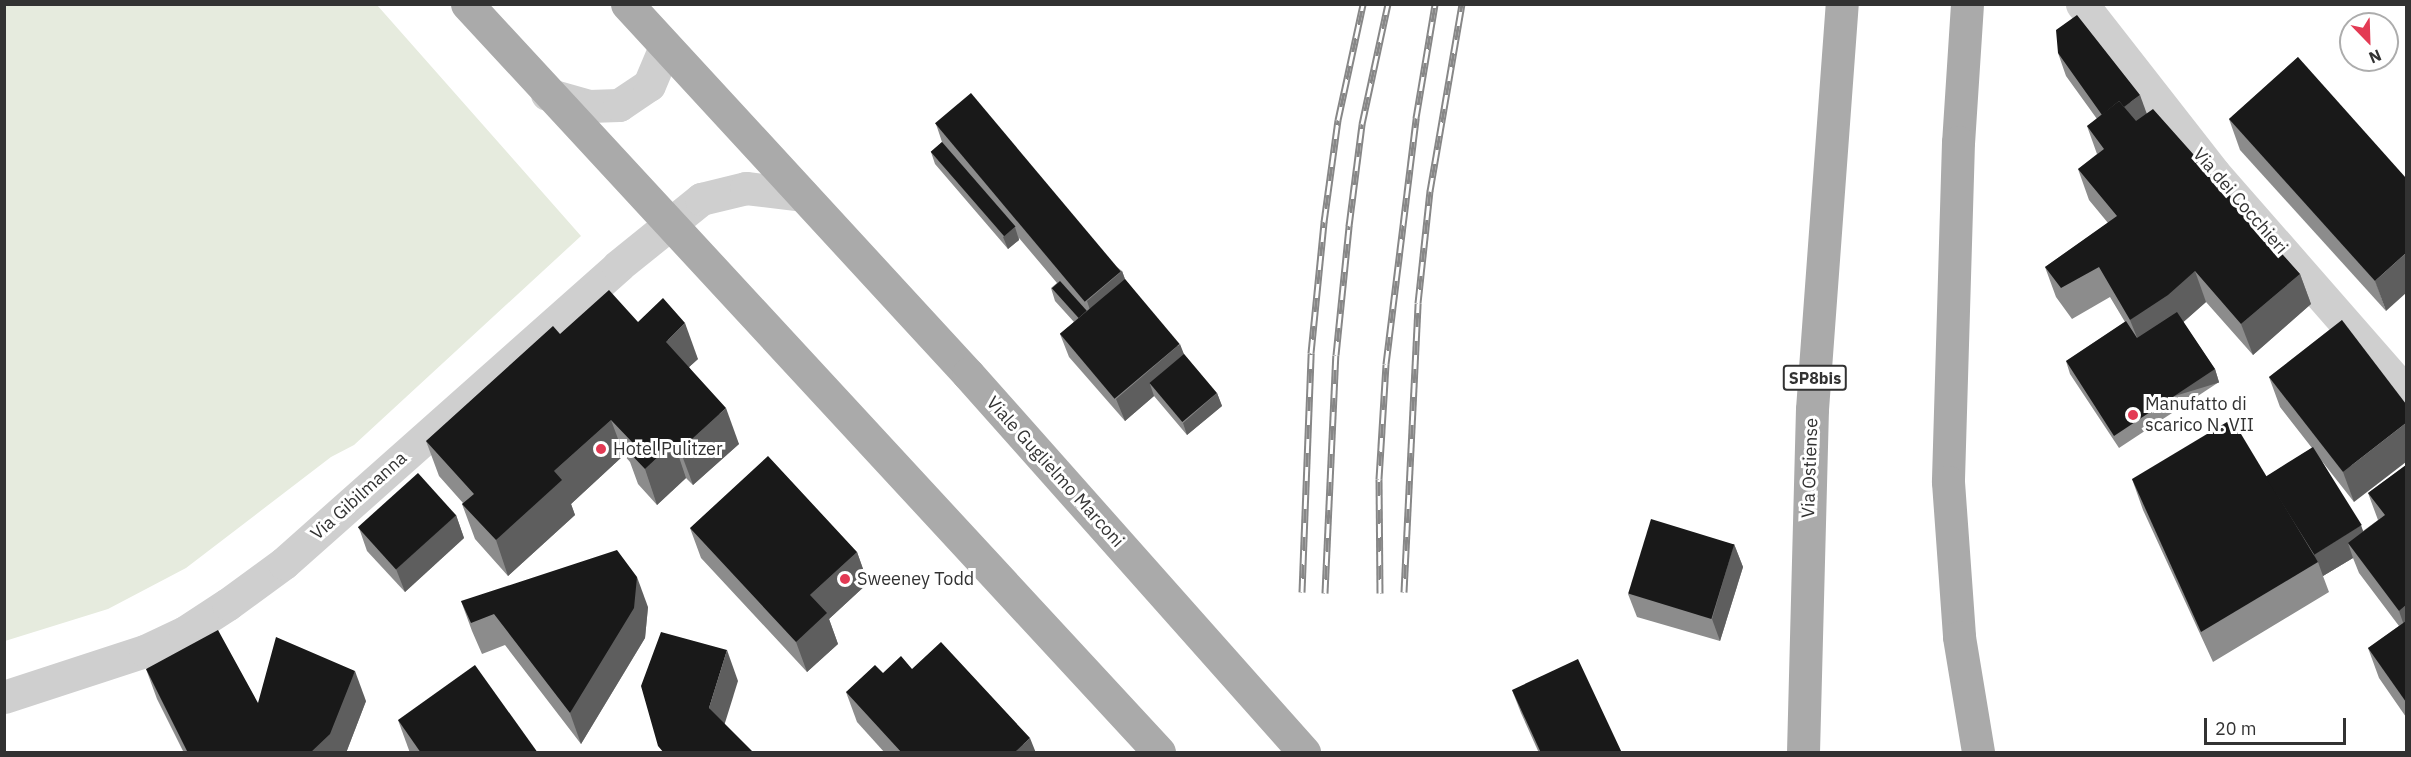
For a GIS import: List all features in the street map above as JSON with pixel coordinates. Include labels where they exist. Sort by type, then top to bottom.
[{"type":"main road","points":[[467,4],[547,94],[1159,753]]},
{"type":"main road","name":"Viale Guglielmo Marconi","points":[[627,4],[664,47],[803,195],[1304,753]]},
{"type":"main road","name":"Via Ostiense","points":[[1803,753],[1812,420],[1842,4]]},
{"type":"main road","points":[[1964,11],[1948,482],[1959,637],[1978,753]]},
{"type":"street","name":"Via dei Cocchieri","points":[[2082,4],[2214,173],[2406,392]]},
{"type":"street","points":[[547,94],[589,106],[619,105],[649,85],[664,47]]},
{"type":"street","points":[[668,223],[701,199],[728,190],[746,188],[803,195]]},
{"type":"street","name":"Via Gibilmanna","points":[[4,697],[145,651],[185,632],[228,604],[284,563],[668,223]]},
{"type":"shaded area","points":[[5,4],[377,5],[581,236],[354,445],[331,457],[186,568],[108,609],[5,641]]},
{"type":"building","points":[[2077,15],[2140,95],[2124,107],[2119,101],[2102,115],[2058,53],[2056,30]]},
{"type":"building","points":[[2298,57],[2406,178],[2406,253],[2375,281],[2229,119]]},
{"type":"building","points":[[971,93],[1121,271],[1085,302],[935,123]]},
{"type":"building","points":[[2119,101],[2136,121],[2153,109],[2300,274],[2241,324],[2195,271],[2168,295],[2130,320],[2099,267],[2061,288],[2045,267],[2117,216],[2078,169],[2104,149],[2087,126]]},
{"type":"building","points":[[942,142],[1015,227],[1004,236],[931,152]]},
{"type":"building","points":[[1125,279],[1180,344],[1115,399],[1060,334]]},
{"type":"building","points":[[1060,281],[1087,311],[1079,318],[1052,288]]},
{"type":"building","name":"Hotel Pulitzer","points":[[609,290],[638,322],[663,298],[685,323],[666,342],[726,408],[680,450],[674,442],[645,469],[625,448],[632,442],[611,420],[554,471],[562,480],[496,540],[462,504],[474,494],[426,441],[553,326],[560,334]]},
{"type":"building","name":"Manufatto di scarico N. VII","points":[[2177,312],[2215,369],[2114,436],[2066,361],[2126,321],[2137,338]]},
{"type":"building","points":[[2342,320],[2406,404],[2406,423],[2343,472],[2269,377]]},
{"type":"building","points":[[1184,354],[1217,393],[1182,422],[1150,383]]},
{"type":"building","points":[[2232,419],[2318,562],[2201,632],[2132,479]]},
{"type":"building","points":[[2313,447],[2362,525],[2314,555],[2266,477]]},
{"type":"building","points":[[768,456],[857,552],[810,595],[827,613],[796,642],[690,528]]},
{"type":"building","points":[[2406,465],[2406,605],[2399,611],[2348,543],[2385,515],[2368,493]]},
{"type":"building","points":[[418,473],[456,515],[396,570],[358,527]]},
{"type":"building","points":[[1651,519],[1734,544],[1711,619],[1628,594]]},
{"type":"building","points":[[617,550],[637,577],[634,608],[570,713],[494,614],[471,623],[461,601]]},
{"type":"building","points":[[2406,621],[2406,702],[2368,648]]},
{"type":"building","points":[[218,630],[258,703],[276,637],[355,671],[330,734],[310,753],[188,753],[146,669]]},
{"type":"building","points":[[661,632],[727,650],[709,708],[754,753],[664,753],[658,746],[641,686]]},
{"type":"building","points":[[941,642],[1030,738],[1014,753],[902,753],[846,692],[875,665],[883,673],[901,656],[912,669]]},
{"type":"building","points":[[1578,659],[1622,753],[1541,753],[1512,690]]},
{"type":"building","points":[[475,665],[538,753],[421,753],[398,720]]},
{"type":"railway","points":[[1302,592],[1311,353],[1324,222],[1338,120],[1363,4]]},
{"type":"railway","points":[[1325,593],[1336,355],[1349,226],[1362,124],[1388,4]]},
{"type":"railway","points":[[1380,593],[1379,479],[1386,364],[1416,118],[1435,4]]},
{"type":"railway","points":[[1404,592],[1418,303],[1430,191],[1462,4]]},
{"type":"place","name":"Manufatto di scarico N. VII","points":[[2133,415]]},
{"type":"place","name":"Hotel Pulitzer","points":[[601,449]]},
{"type":"place","name":"Sweeney Todd","points":[[845,579]]}]
